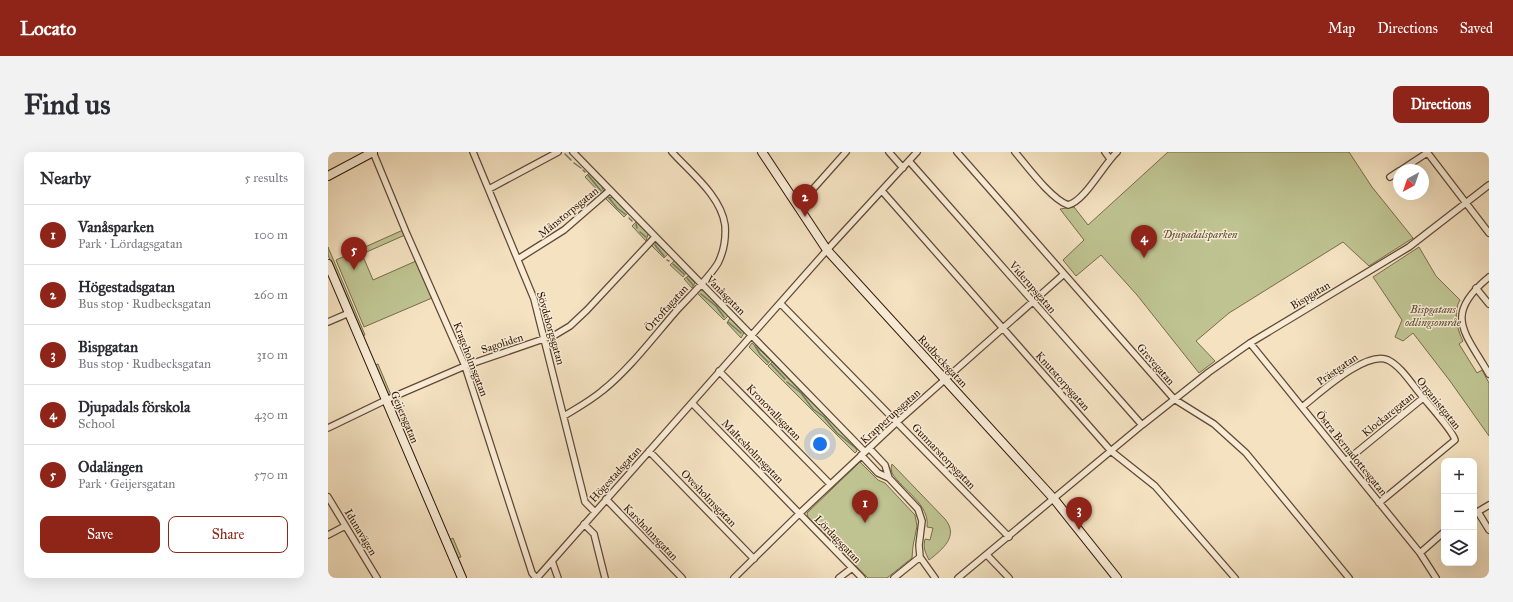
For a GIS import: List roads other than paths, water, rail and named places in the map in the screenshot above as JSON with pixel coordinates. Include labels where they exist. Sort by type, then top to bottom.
[{"type":"street","points":[[328,176],[373,152]]},
{"type":"street","name":"Krageholmsgatan","points":[[373,152],[406,232],[465,366],[532,573],[536,578]]},
{"type":"street","name":"Sövdeborgsgatan","points":[[473,152],[534,299],[585,502],[595,512]]},
{"type":"street","points":[[489,189],[558,152]]},
{"type":"street","name":"Vanåsgatan","points":[[573,152],[609,191],[865,452]]},
{"type":"street","name":"Örtoftagatan","points":[[564,416],[588,402],[615,380],[717,265],[722,255],[726,234],[719,206],[672,152]]},
{"type":"street","name":"Rudbecksgatan","points":[[762,152],[827,250],[1054,499],[1117,578]]},
{"type":"street","points":[[797,205],[846,152]]},
{"type":"street","points":[[889,152],[903,168]]},
{"type":"street","name":"Högestadsgatan","points":[[536,578],[827,250],[917,152]]},
{"type":"street","name":"Grevegatan","points":[[957,152],[1174,399],[1214,424],[1246,453],[1349,578]]},
{"type":"street","points":[[1015,152],[1062,203],[1068,205],[1078,200],[1117,152]]},
{"type":"street","points":[[1105,152],[1110,159]]},
{"type":"street","points":[[1410,164],[1427,152],[1489,233]]},
{"type":"street","name":"Viderupsgatan","points":[[909,161],[1142,426]]},
{"type":"street","name":"Bispgatan","points":[[958,578],[1174,399],[1250,343],[1409,247],[1489,185]]},
{"type":"street","name":"Månstorpsgatan","points":[[518,259],[564,230],[609,191]]},
{"type":"street","name":"Knutstorpsgatan","points":[[882,191],[1111,451],[1155,486],[1235,578]]},
{"type":"street","name":"Sagoliden","points":[[328,428],[386,400],[465,366],[544,339],[570,326],[588,310],[655,237]]},
{"type":"street","name":"Geijersgatan","points":[[328,264],[462,578]]},
{"type":"street","name":"Krapperupsgatan","points":[[734,578],[830,484],[897,422],[1064,274]]},
{"type":"street","points":[[1489,277],[1476,288],[1462,308],[1461,318],[1473,348],[1489,374]]},
{"type":"street","points":[[1476,288],[1489,304]]},
{"type":"street","name":"Gunnarstorpsgatan","points":[[780,303],[1009,537]]},
{"type":"street","points":[[328,322],[349,313]]},
{"type":"street","name":"Östra Bernadottesgatan","points":[[1250,343],[1420,553],[1436,578]]},
{"type":"street","name":"Prästgatan","points":[[1302,407],[1362,362],[1381,358],[1388,360]]},
{"type":"street","name":"Organistgatan","points":[[1379,503],[1455,440],[1396,365],[1388,360]]},
{"type":"street","name":"Kronovallsgatan","points":[[720,371],[830,484]]},
{"type":"street","name":"Klockaregatan","points":[[1346,461],[1423,398]]},
{"type":"street","name":"Maltesholmsgatan","points":[[692,403],[800,513]]},
{"type":"street","name":"Ovesholmsgatan","points":[[649,451],[754,559]]},
{"type":"street","points":[[865,452],[885,465],[889,478]]},
{"type":"street","points":[[865,452],[878,473],[889,478],[914,503],[921,515],[922,522],[919,544],[920,557],[935,578]]},
{"type":"street","name":"Idunavägen","points":[[328,497],[377,578]]},
{"type":"street","name":"Karsholmsgatan","points":[[606,499],[682,578]]},
{"type":"street","points":[[1477,512],[1489,505]]},
{"type":"street","name":"Lördagsgatan","points":[[800,513],[862,578]]},
{"type":"street","points":[[1477,514],[1489,530]]},
{"type":"street","points":[[584,524],[594,534],[605,578]]},
{"type":"street","points":[[328,535],[345,526]]},
{"type":"street","points":[[1420,553],[1441,535]]},
{"type":"street","points":[[986,555],[1009,578]]},
{"type":"street","points":[[894,578],[920,557]]},
{"type":"street","points":[[552,561],[558,578]]},
{"type":"street","points":[[839,578],[852,568]]},
{"type":"waterway","points":[[565,154],[571,160]]},
{"type":"waterway","points":[[574,163],[581,168]]},
{"type":"waterway","points":[[588,175],[601,191]]},
{"type":"waterway","points":[[609,198],[617,208],[625,214]]},
{"type":"waterway","points":[[629,218],[632,221]]},
{"type":"waterway","points":[[636,224],[637,228]]},
{"type":"waterway","points":[[640,232],[646,237]]},
{"type":"waterway","points":[[655,245],[664,256]]},
{"type":"waterway","points":[[673,264],[684,274]]},
{"type":"waterway","points":[[687,278],[693,285]]},
{"type":"waterway","points":[[701,294],[716,306],[724,317]]},
{"type":"waterway","points":[[728,322],[741,333]]},
{"type":"waterway","points":[[755,346],[768,362]]},
{"type":"waterway","points":[[771,364],[785,379]]},
{"type":"waterway","points":[[787,382],[801,393],[813,409],[824,417],[837,433],[857,449]]},
{"type":"place","name":"Högestadsgatan","points":[[805,217]]},
{"type":"place","name":"Djupadals förskola","points":[[1144,258]]},
{"type":"place","name":"Odalängen","points":[[354,270]]},
{"type":"place","name":"Vanåsparken","points":[[865,523]]},
{"type":"place","name":"Bispgatan","points":[[1079,530]]},
{"type":"park label","name":"Djupadalsparken","points":[[1200,234]]},
{"type":"park label","name":"Bispgatans odlingsområe","points":[[1433,315]]}]
